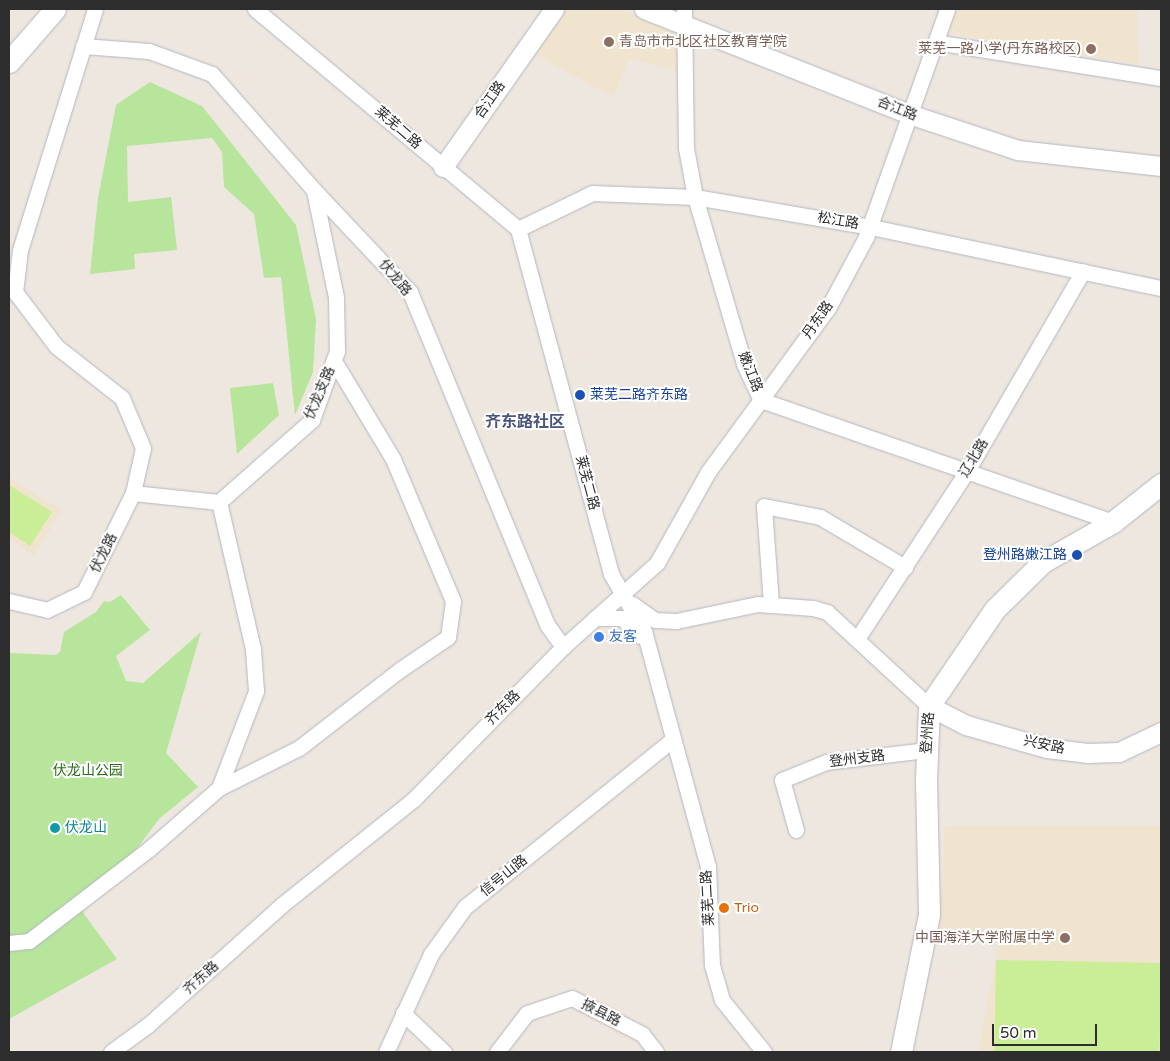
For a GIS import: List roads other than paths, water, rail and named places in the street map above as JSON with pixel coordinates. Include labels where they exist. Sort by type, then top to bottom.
[{"type":"main road","points":[[9,62],[54,9]]},
{"type":"main road","name":"登州路","points":[[901,1052],[929,914],[927,750],[929,706],[995,609],[1043,562],[1113,522],[1161,484]]},
{"type":"street","name":"伏龙路","points":[[9,601],[47,610],[84,592],[133,493],[143,448],[122,398],[56,346],[15,292],[20,250],[95,9]]},
{"type":"street","name":"莱芜二路","points":[[255,9],[518,229],[612,574],[644,631],[672,740],[708,866],[712,965],[722,1000],[764,1052]]},
{"type":"street","name":"合江路","points":[[443,167],[554,9]]},
{"type":"street","name":"合江路","points":[[644,9],[684,16],[910,114],[1018,150],[1161,166]]},
{"type":"street","name":"丹东路","points":[[622,594],[656,563],[668,547],[708,472],[828,308],[871,227],[947,9]]},
{"type":"street","name":"嫩江路","points":[[684,16],[686,148],[695,196],[744,364],[760,400],[1113,522]]},
{"type":"street","points":[[942,44],[1161,78]]},
{"type":"street","name":"伏龙路","points":[[83,46],[149,51],[212,74],[314,190],[410,292],[548,626],[563,647]]},
{"type":"street","name":"伏龙支路","points":[[220,502],[312,420],[338,351],[336,297],[314,190]]},
{"type":"street","name":"松江路","points":[[518,229],[592,193],[695,196],[871,227],[1161,288]]},
{"type":"street","name":"辽北路","points":[[857,639],[968,471],[1083,272]]},
{"type":"street","points":[[9,943],[29,941],[149,849],[220,788],[299,748],[401,669],[448,637],[453,601],[393,459],[334,361]]},
{"type":"street","points":[[133,493],[220,502],[253,649],[256,691],[220,788]]},
{"type":"street","points":[[771,604],[764,506],[820,517],[904,567]]},
{"type":"street","points":[[622,594],[641,612],[655,620],[676,621]]},
{"type":"street","name":"齐东路","points":[[111,1052],[148,1025],[284,904],[414,799],[563,647],[622,594]]},
{"type":"street","points":[[649,653],[650,637],[655,628],[676,621],[771,604],[813,608],[827,612],[929,706]]},
{"type":"street","points":[[595,618],[608,616],[622,618],[634,627],[649,653]]},
{"type":"street","name":"兴安路","points":[[929,706],[966,725],[1047,748],[1087,753],[1119,752],[1159,739]]},
{"type":"street","name":"信号山路","points":[[386,1052],[430,954],[465,907],[672,740]]},
{"type":"street","name":"登州支路","points":[[796,830],[782,780],[826,762],[927,750]]},
{"type":"street","name":"掖县路","points":[[497,1052],[527,1013],[572,998],[642,1034],[656,1052]]},
{"type":"street","points":[[403,1013],[444,1052]]},
{"type":"place","name":"青岛市市北区社区教育学院","points":[[609,42]]},
{"type":"place","name":"莱芜一路小学(丹东路校区)","points":[[1091,49]]},
{"type":"place","name":"莱芜二路齐东路","points":[[580,395]]},
{"type":"place","name":"登州路嫩江路","points":[[1077,555]]},
{"type":"place","name":"友客","points":[[599,637]]},
{"type":"place","name":"伏龙山","points":[[55,828]]},
{"type":"place","name":"Trio","points":[[724,908]]},
{"type":"place","name":"中国海洋大学附属中学","points":[[1065,938]]},
{"type":"district","name":"齐东路社区","points":[[525,422]]},
{"type":"park label","name":"伏龙山公园","points":[[88,771]]}]
